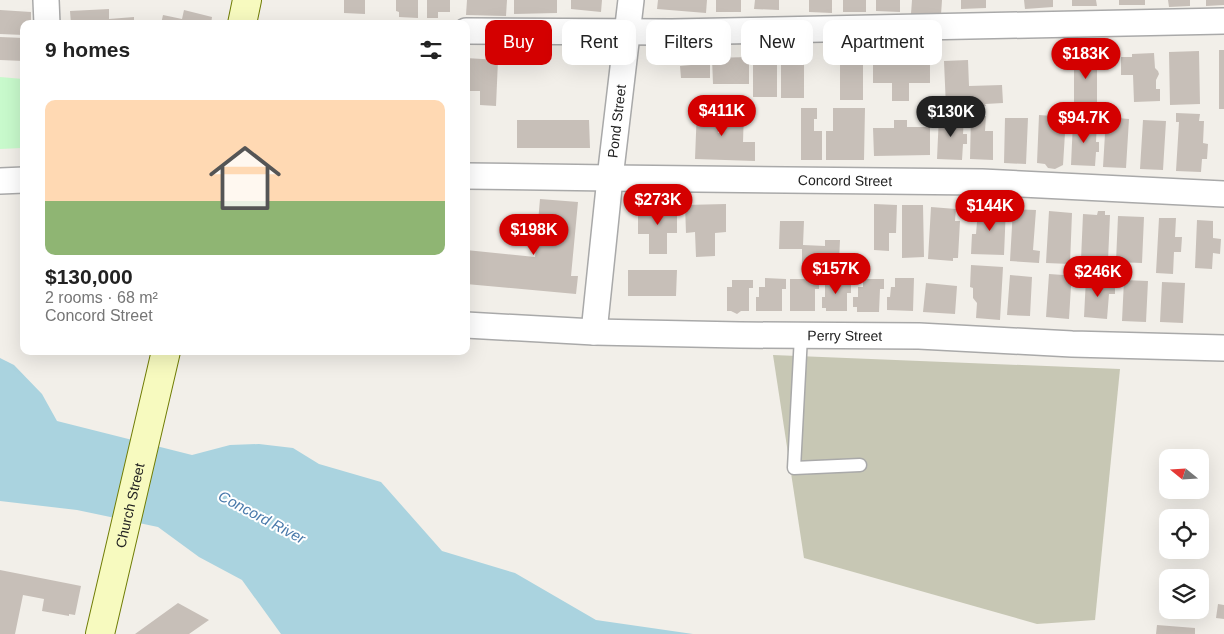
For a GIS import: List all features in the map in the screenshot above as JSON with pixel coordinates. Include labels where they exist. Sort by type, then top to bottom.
[{"type":"main road","points":[[243,20],[247,0]]},
{"type":"main road","name":"Church Street","points":[[100,634],[163,363]]},
{"type":"street","points":[[46,0],[47,20]]},
{"type":"street","name":"Pond Street","points":[[629,20],[631,0]]},
{"type":"street","points":[[636,32],[1224,21]]},
{"type":"street","points":[[470,31],[562,32]]},
{"type":"street","name":"Pond Street","points":[[594,332],[624,65]]},
{"type":"street","name":"Concord Street","points":[[470,176],[982,182],[1224,194]]},
{"type":"street","points":[[0,181],[20,180]]},
{"type":"street","name":"Perry Street","points":[[470,325],[594,332],[919,336],[1072,344],[1224,348]]},
{"type":"lane","points":[[801,336],[794,468],[860,465]]},
{"type":"shaded area","points":[[773,355],[1120,369],[1095,620],[1037,624],[804,558]]},
{"type":"green space","points":[[0,77],[20,79],[20,148],[0,149]]},
{"type":"water","name":"Concord River","points":[[0,358],[14,365],[42,394],[57,421],[192,455],[230,445],[259,444],[293,448],[319,464],[381,482],[442,551],[515,573],[596,620],[693,634],[281,634],[242,580],[199,557],[158,527],[77,510],[0,501]]},
{"type":"building","points":[[344,0],[365,0],[365,14],[344,13]]},
{"type":"building","points":[[396,0],[418,0],[418,18],[399,17],[399,12],[396,11]]},
{"type":"building","points":[[427,0],[450,0],[450,12],[438,12],[438,18],[427,18]]},
{"type":"building","points":[[467,0],[507,0],[506,16],[466,15]]},
{"type":"building","points":[[514,0],[557,0],[557,13],[514,14]]},
{"type":"building","points":[[571,0],[602,0],[601,12],[571,9]]},
{"type":"building","points":[[658,0],[707,0],[706,13],[657,9]]},
{"type":"building","points":[[716,0],[741,0],[741,12],[716,12]]},
{"type":"building","points":[[755,0],[779,0],[779,10],[754,9]]},
{"type":"building","points":[[809,0],[832,0],[832,13],[809,12]]},
{"type":"building","points":[[843,0],[866,0],[866,12],[843,12]]},
{"type":"building","points":[[876,0],[900,0],[900,12],[876,11]]},
{"type":"building","points":[[912,0],[942,0],[941,15],[911,14]]},
{"type":"building","points":[[961,0],[986,0],[986,8],[961,9]]},
{"type":"building","points":[[1024,0],[1053,0],[1053,7],[1025,9]]},
{"type":"building","points":[[1072,0],[1096,0],[1097,6],[1072,6]]},
{"type":"building","points":[[1119,0],[1145,0],[1145,5],[1119,5]]},
{"type":"building","points":[[1168,0],[1190,0],[1190,6],[1169,7]]},
{"type":"building","points":[[1206,0],[1224,0],[1224,5],[1206,6]]},
{"type":"building","points":[[109,9],[109,19],[134,17],[134,20],[71,20],[70,11]]},
{"type":"building","points":[[0,10],[31,12],[31,20],[20,20],[20,35],[0,34]]},
{"type":"building","points":[[184,10],[212,17],[212,20],[162,20],[163,15],[182,19]]},
{"type":"building","points":[[0,37],[20,38],[20,61],[0,60]]},
{"type":"building","points":[[1219,50],[1224,50],[1224,109],[1219,109]]},
{"type":"building","points":[[1199,51],[1200,104],[1170,105],[1169,52]]},
{"type":"building","points":[[1154,53],[1155,68],[1159,74],[1156,80],[1156,89],[1160,89],[1160,101],[1134,102],[1133,75],[1121,75],[1121,57],[1132,57],[1132,54]]},
{"type":"building","points":[[1074,56],[1097,56],[1097,104],[1074,104]]},
{"type":"building","points":[[731,57],[741,57],[741,65],[749,65],[749,84],[713,84],[712,65],[731,65]]},
{"type":"building","points":[[470,58],[485,59],[485,65],[498,65],[496,106],[480,105],[480,91],[470,91]]},
{"type":"building","points":[[968,60],[969,86],[1002,85],[1003,103],[985,104],[986,106],[946,108],[944,61]]},
{"type":"building","points":[[710,65],[710,78],[681,78],[680,66]]},
{"type":"building","points":[[753,65],[777,65],[777,97],[753,97]]},
{"type":"building","points":[[781,65],[804,65],[804,98],[781,98]]},
{"type":"building","points":[[840,65],[863,65],[863,100],[840,100]]},
{"type":"building","points":[[873,65],[930,65],[930,83],[909,83],[909,101],[892,101],[892,83],[873,83]]},
{"type":"building","points":[[697,108],[719,109],[718,133],[723,133],[723,109],[744,110],[743,142],[755,142],[755,161],[695,159]]},
{"type":"building","points":[[801,108],[817,108],[817,119],[814,119],[814,131],[822,131],[822,160],[801,160]]},
{"type":"building","points":[[833,108],[865,108],[864,160],[826,160],[826,131],[833,131]]},
{"type":"building","points":[[1176,113],[1200,114],[1199,121],[1204,121],[1203,143],[1208,144],[1207,159],[1202,159],[1201,172],[1176,171],[1179,122],[1176,122]]},
{"type":"building","points":[[939,115],[964,116],[963,134],[967,134],[967,144],[963,144],[962,160],[937,159]]},
{"type":"building","points":[[1039,115],[1066,117],[1063,165],[1055,169],[1048,168],[1045,164],[1037,163]]},
{"type":"building","points":[[971,116],[986,116],[985,131],[993,131],[993,160],[970,159]]},
{"type":"building","points":[[1106,117],[1129,119],[1126,168],[1103,167]]},
{"type":"building","points":[[1005,118],[1028,118],[1026,164],[1004,163]]},
{"type":"building","points":[[517,120],[589,120],[590,148],[517,148]]},
{"type":"building","points":[[894,120],[907,120],[907,127],[930,127],[930,155],[874,156],[873,128],[894,128]]},
{"type":"building","points":[[1143,120],[1166,121],[1163,170],[1140,169]]},
{"type":"building","points":[[1073,121],[1097,122],[1096,142],[1099,142],[1099,152],[1096,152],[1095,166],[1071,165]]},
{"type":"building","points":[[540,199],[578,202],[571,276],[578,276],[576,294],[470,284],[470,250],[535,257]]},
{"type":"building","points":[[726,204],[726,232],[715,233],[715,256],[696,257],[695,232],[686,233],[685,205]]},
{"type":"building","points":[[874,204],[897,205],[896,233],[889,233],[889,251],[874,250]]},
{"type":"building","points":[[902,205],[923,205],[924,257],[902,258]]},
{"type":"building","points":[[638,206],[677,206],[677,233],[667,233],[667,254],[649,254],[649,234],[638,234]]},
{"type":"building","points":[[982,206],[1006,207],[1004,255],[971,254],[972,234],[976,234],[977,222],[982,222]]},
{"type":"building","points":[[931,207],[956,209],[955,221],[960,221],[958,258],[953,258],[953,261],[928,259]]},
{"type":"building","points":[[1013,209],[1036,210],[1033,250],[1040,251],[1039,263],[1010,261]]},
{"type":"building","points":[[1049,211],[1072,213],[1070,264],[1046,263]]},
{"type":"building","points":[[1098,211],[1105,211],[1105,215],[1110,215],[1108,261],[1081,260],[1083,214],[1097,215]]},
{"type":"building","points":[[1118,216],[1144,217],[1142,263],[1116,262]]},
{"type":"building","points":[[1159,218],[1176,218],[1175,237],[1182,237],[1181,252],[1174,252],[1173,274],[1156,273]]},
{"type":"building","points":[[1197,220],[1213,221],[1213,238],[1221,239],[1220,254],[1213,253],[1212,269],[1195,268]]},
{"type":"building","points":[[780,221],[804,221],[803,245],[825,246],[825,240],[840,240],[839,262],[825,261],[825,265],[802,264],[802,249],[779,249]]},
{"type":"building","points":[[971,265],[1003,267],[1000,320],[976,318],[977,303],[973,298],[973,288],[970,287]]},
{"type":"building","points":[[628,270],[677,270],[676,296],[628,296]]},
{"type":"building","points":[[1049,274],[1078,276],[1078,286],[1071,286],[1069,319],[1046,317]]},
{"type":"building","points":[[1010,275],[1032,277],[1030,316],[1007,315]]},
{"type":"building","points":[[765,278],[786,279],[786,289],[782,289],[782,311],[756,311],[756,297],[759,297],[759,287],[765,287]]},
{"type":"building","points":[[895,278],[914,278],[913,311],[887,310],[887,297],[890,297],[891,287],[895,287]]},
{"type":"building","points":[[1086,278],[1110,279],[1109,283],[1115,283],[1115,294],[1109,294],[1107,319],[1084,317]]},
{"type":"building","points":[[790,279],[819,279],[819,289],[815,289],[815,311],[790,311]]},
{"type":"building","points":[[825,279],[851,279],[851,293],[847,293],[847,311],[826,311],[826,308],[822,308],[822,297],[825,297]]},
{"type":"building","points":[[863,279],[884,279],[884,289],[880,289],[879,312],[857,312],[857,307],[853,307],[853,297],[858,297],[858,287],[863,287]]},
{"type":"building","points":[[732,280],[753,280],[753,288],[749,288],[749,311],[741,311],[737,314],[727,311],[727,287],[732,287]]},
{"type":"building","points":[[1124,280],[1148,281],[1146,322],[1122,321]]},
{"type":"building","points":[[1162,282],[1185,283],[1183,323],[1160,322]]},
{"type":"building","points":[[926,283],[957,286],[955,314],[923,312]]},
{"type":"building","points":[[0,570],[81,586],[75,615],[69,614],[69,616],[42,611],[44,599],[23,595],[15,634],[0,634]]},
{"type":"building","points":[[178,603],[209,620],[189,634],[135,634]]},
{"type":"building","points":[[1218,604],[1224,605],[1224,619],[1216,618]]},
{"type":"building","points":[[1157,625],[1195,628],[1195,634],[1156,634]]}]
